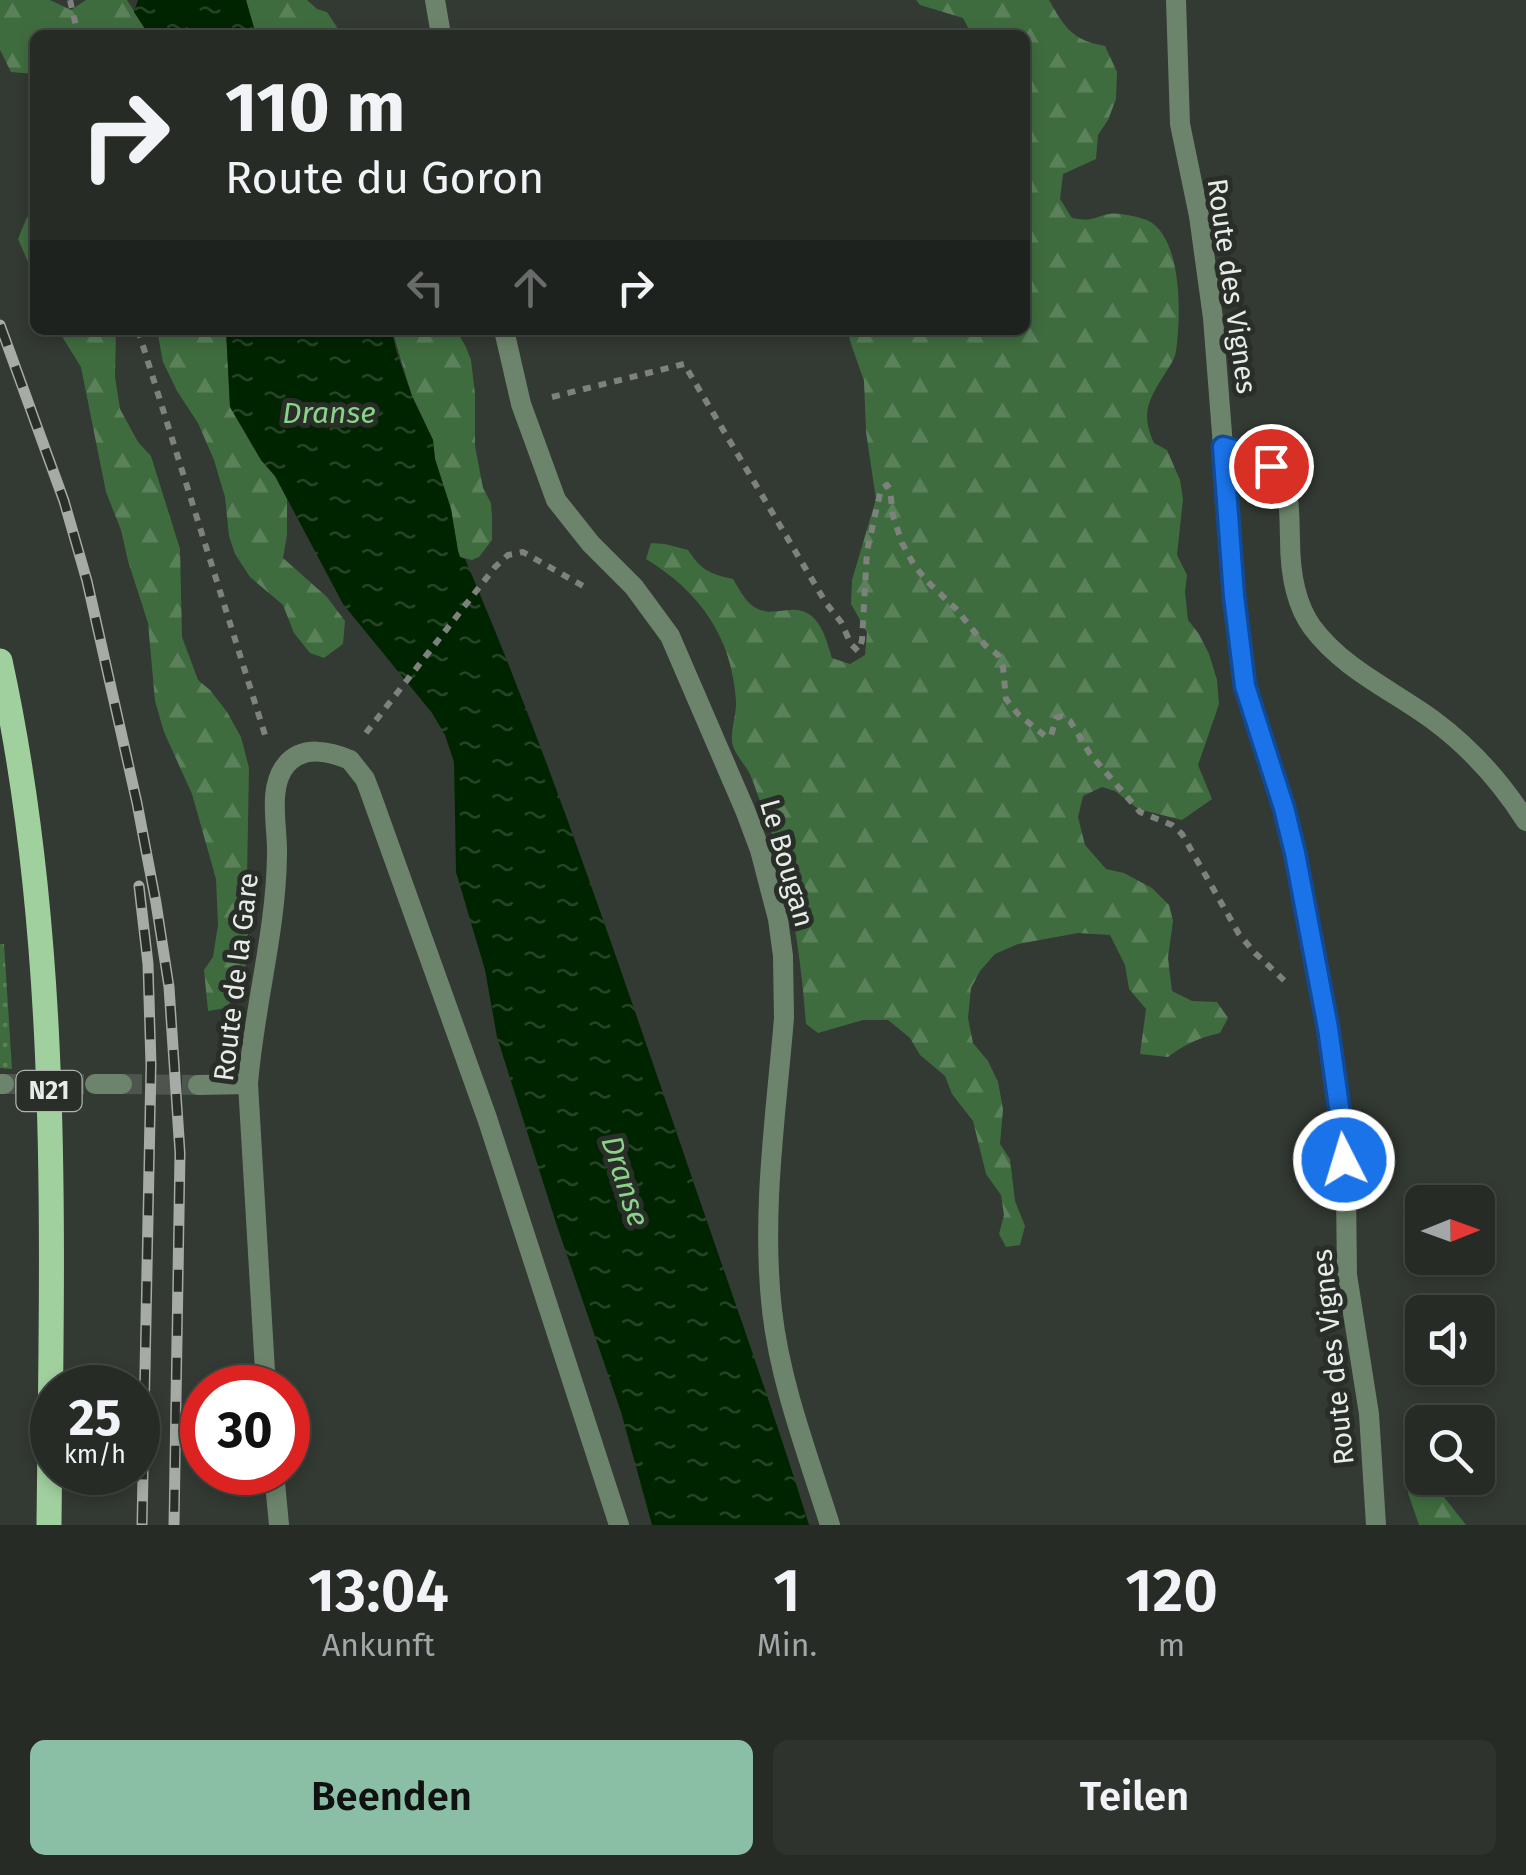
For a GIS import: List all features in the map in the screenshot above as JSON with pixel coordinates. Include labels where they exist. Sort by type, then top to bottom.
[{"type":"main road","name":"N21","points":[[0,661],[25,796],[45,1000],[52,1193],[48,1525]]},
{"type":"street","points":[[435,0],[439,30]]},
{"type":"street","name":"Route des Vignes","points":[[1176,0],[1180,124],[1199,216],[1213,318],[1234,596],[1245,686],[1284,808],[1324,1000],[1342,1128],[1347,1276],[1368,1414],[1376,1525]]},
{"type":"street","name":"Le Bougan","points":[[505,335],[522,404],[556,500],[634,588],[670,636],[746,810],[770,882],[783,956],[784,1018],[769,1196],[769,1284],[778,1349],[791,1401],[830,1525]]},
{"type":"street","points":[[1223,447],[1254,455],[1271,466],[1286,488],[1295,590],[1312,627],[1356,669],[1458,740],[1492,772],[1526,821]]},
{"type":"street","points":[[283,770],[288,762],[305,753],[325,752],[350,760],[365,779],[487,1118],[618,1525]]},
{"type":"street","name":"Route de la Gare","points":[[265,1365],[248,1084],[276,881],[276,792],[283,770]]},
{"type":"street","points":[[95,1084],[122,1084]]},
{"type":"street","points":[[198,1085],[248,1084]]},
{"type":"street","points":[[276,1495],[279,1525]]},
{"type":"path","points":[[70,0],[77,30]]},
{"type":"path","points":[[140,335],[271,754],[283,770]]},
{"type":"path","points":[[522,404],[684,364],[858,650],[873,516],[880,489],[887,485],[902,543],[914,565],[998,655],[1006,699],[1018,714],[1045,736],[1051,736],[1056,718],[1070,720],[1090,754],[1140,812],[1182,834],[1254,953],[1287,983],[1307,996],[1324,1000]]},
{"type":"path","points":[[366,734],[494,567],[508,555],[523,552],[588,590]]},
{"type":"green space","points":[[0,0],[50,0],[71,10],[86,0],[127,0],[146,30],[30,30],[30,74],[11,72],[0,50]]},
{"type":"green space","points":[[246,0],[307,0],[327,12],[339,30],[255,30]]},
{"type":"green space","points":[[916,0],[1049,0],[1071,31],[1105,46],[1117,72],[1116,99],[1098,135],[1096,159],[1063,174],[1060,199],[1072,218],[1088,220],[1117,214],[1147,220],[1159,229],[1173,260],[1179,299],[1176,351],[1151,398],[1147,414],[1154,443],[1167,450],[1180,480],[1183,499],[1177,555],[1187,575],[1188,620],[1209,654],[1219,704],[1198,765],[1212,799],[1182,820],[1138,809],[1115,791],[1102,787],[1083,796],[1078,817],[1085,845],[1106,869],[1124,873],[1152,888],[1169,905],[1173,921],[1168,958],[1172,991],[1192,1001],[1217,1002],[1228,1018],[1220,1033],[1192,1042],[1168,1057],[1140,1054],[1146,1009],[1129,989],[1125,965],[1110,935],[1078,933],[1018,944],[995,954],[971,988],[968,1018],[973,1043],[998,1082],[1003,1109],[1000,1144],[1010,1159],[1015,1201],[1025,1226],[1020,1245],[1006,1247],[999,1234],[1004,1215],[1001,1195],[986,1174],[973,1121],[952,1094],[945,1076],[888,1020],[863,1020],[818,1033],[806,1024],[791,904],[782,865],[752,779],[733,746],[736,701],[728,656],[710,618],[697,602],[646,559],[651,543],[688,550],[707,570],[733,579],[754,607],[769,612],[807,613],[819,624],[832,658],[850,664],[865,655],[867,632],[851,604],[852,580],[876,499],[866,432],[864,381],[849,335],[1030,335],[1030,30],[969,30],[963,18],[920,5]]},
{"type":"green space","points":[[30,217],[30,267],[18,239]]},
{"type":"green space","points":[[61,335],[116,335],[115,377],[120,409],[138,442],[151,456],[180,549],[182,637],[198,680],[227,712],[241,737],[249,768],[250,897],[245,982],[226,1008],[208,1011],[204,970],[213,957],[218,925],[216,879],[192,794],[164,732],[155,701],[148,623],[106,492],[81,367]]},
{"type":"green space","points":[[158,335],[226,335],[230,407],[287,499],[283,558],[327,597],[345,621],[343,644],[324,658],[310,653],[294,633],[283,605],[250,577],[235,554],[214,460],[163,362]]},
{"type":"green space","points":[[394,335],[459,335],[471,360],[475,446],[492,516],[492,540],[472,560],[460,557],[433,440],[412,396]]},
{"type":"green space","points":[[0,944],[4,944],[12,1069],[0,1068]]},
{"type":"green space","points":[[1409,1495],[1443,1495],[1466,1525],[1419,1525]]},
{"type":"water","points":[[138,0],[246,0],[255,30],[146,30],[134,12]]},
{"type":"water","name":"Dranse","points":[[226,335],[393,335],[412,396],[433,440],[460,557],[465,559],[494,628],[574,839],[809,1525],[652,1525],[621,1412],[497,1037],[485,970],[456,872],[454,762],[445,735],[432,713],[343,604],[275,476],[230,407]]},
{"type":"tunnel","points":[[4,1084],[95,1084]]},
{"type":"tunnel","points":[[122,1084],[198,1085]]},
{"type":"railway","points":[[0,325],[64,501],[87,581],[137,803],[169,987],[180,1153],[174,1525]]},
{"type":"railway","points":[[139,886],[148,964],[151,1065],[142,1525]]},
{"type":"route","points":[[1271,466],[1254,455],[1223,447],[1245,686],[1295,853],[1328,1028],[1344,1160]]}]
